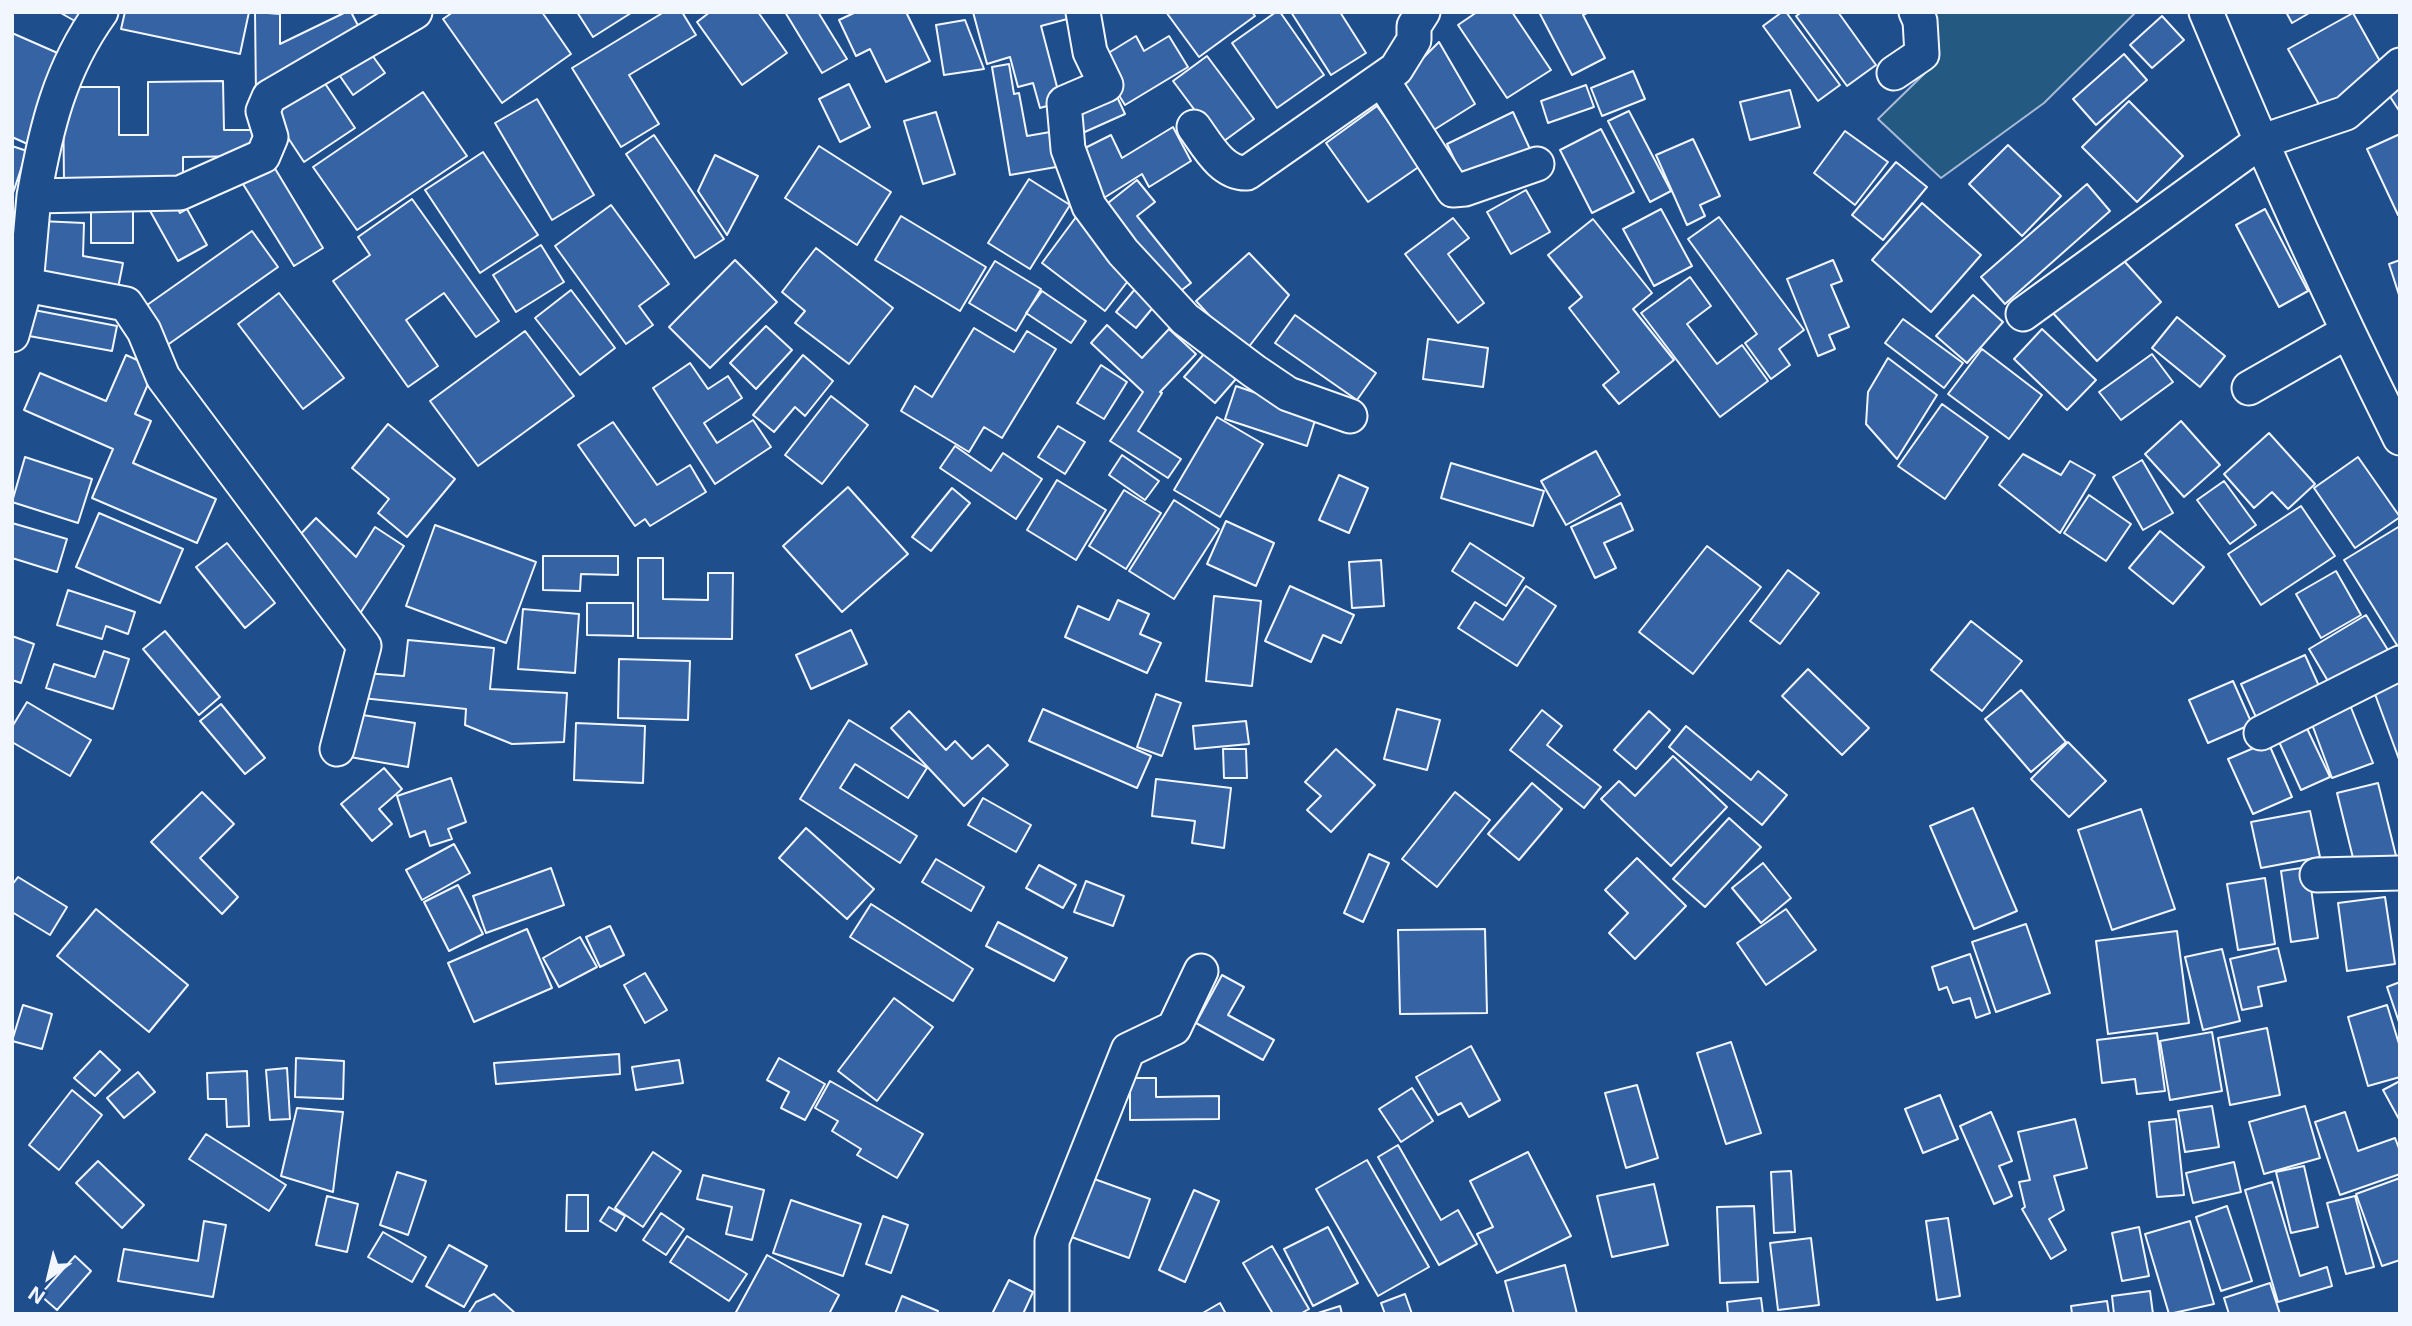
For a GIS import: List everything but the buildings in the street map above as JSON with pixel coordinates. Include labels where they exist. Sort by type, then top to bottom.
[{"type":"street","points":[[12,335],[26,285],[34,196],[46,132],[59,88],[79,42],[101,12]]},
{"type":"street","points":[[34,196],[180,193],[263,156],[271,137],[263,111],[269,97],[415,12]]},
{"type":"street","points":[[1083,12],[1090,52],[1107,85],[1064,103],[1068,149],[1089,206],[1123,252],[1185,319],[1288,394],[1350,416]]},
{"type":"street","points":[[1194,127],[1224,165],[1237,174],[1247,173],[1396,69],[1414,40],[1413,26],[1423,12]]},
{"type":"street","points":[[1894,73],[1922,54],[1920,21],[1916,12]]},
{"type":"street","points":[[2206,12],[2260,142],[2347,332],[2400,438]]},
{"type":"street","points":[[2023,314],[2260,142],[2346,113],[2400,65]]},
{"type":"street","points":[[1382,80],[1453,190],[1465,189],[1537,164]]},
{"type":"street","points":[[26,285],[126,304],[144,331],[163,377],[364,646],[337,749]]},
{"type":"street","points":[[2249,388],[2347,332]]},
{"type":"street","points":[[2261,733],[2400,663]]},
{"type":"street","points":[[2317,875],[2400,873]]},
{"type":"street","points":[[1052,1314],[1052,1241],[1128,1050],[1174,1028],[1201,971]]},
{"type":"shaded area","points":[[1903,12],[2136,12],[2044,103],[1941,178],[1878,119],[1924,74]]}]
